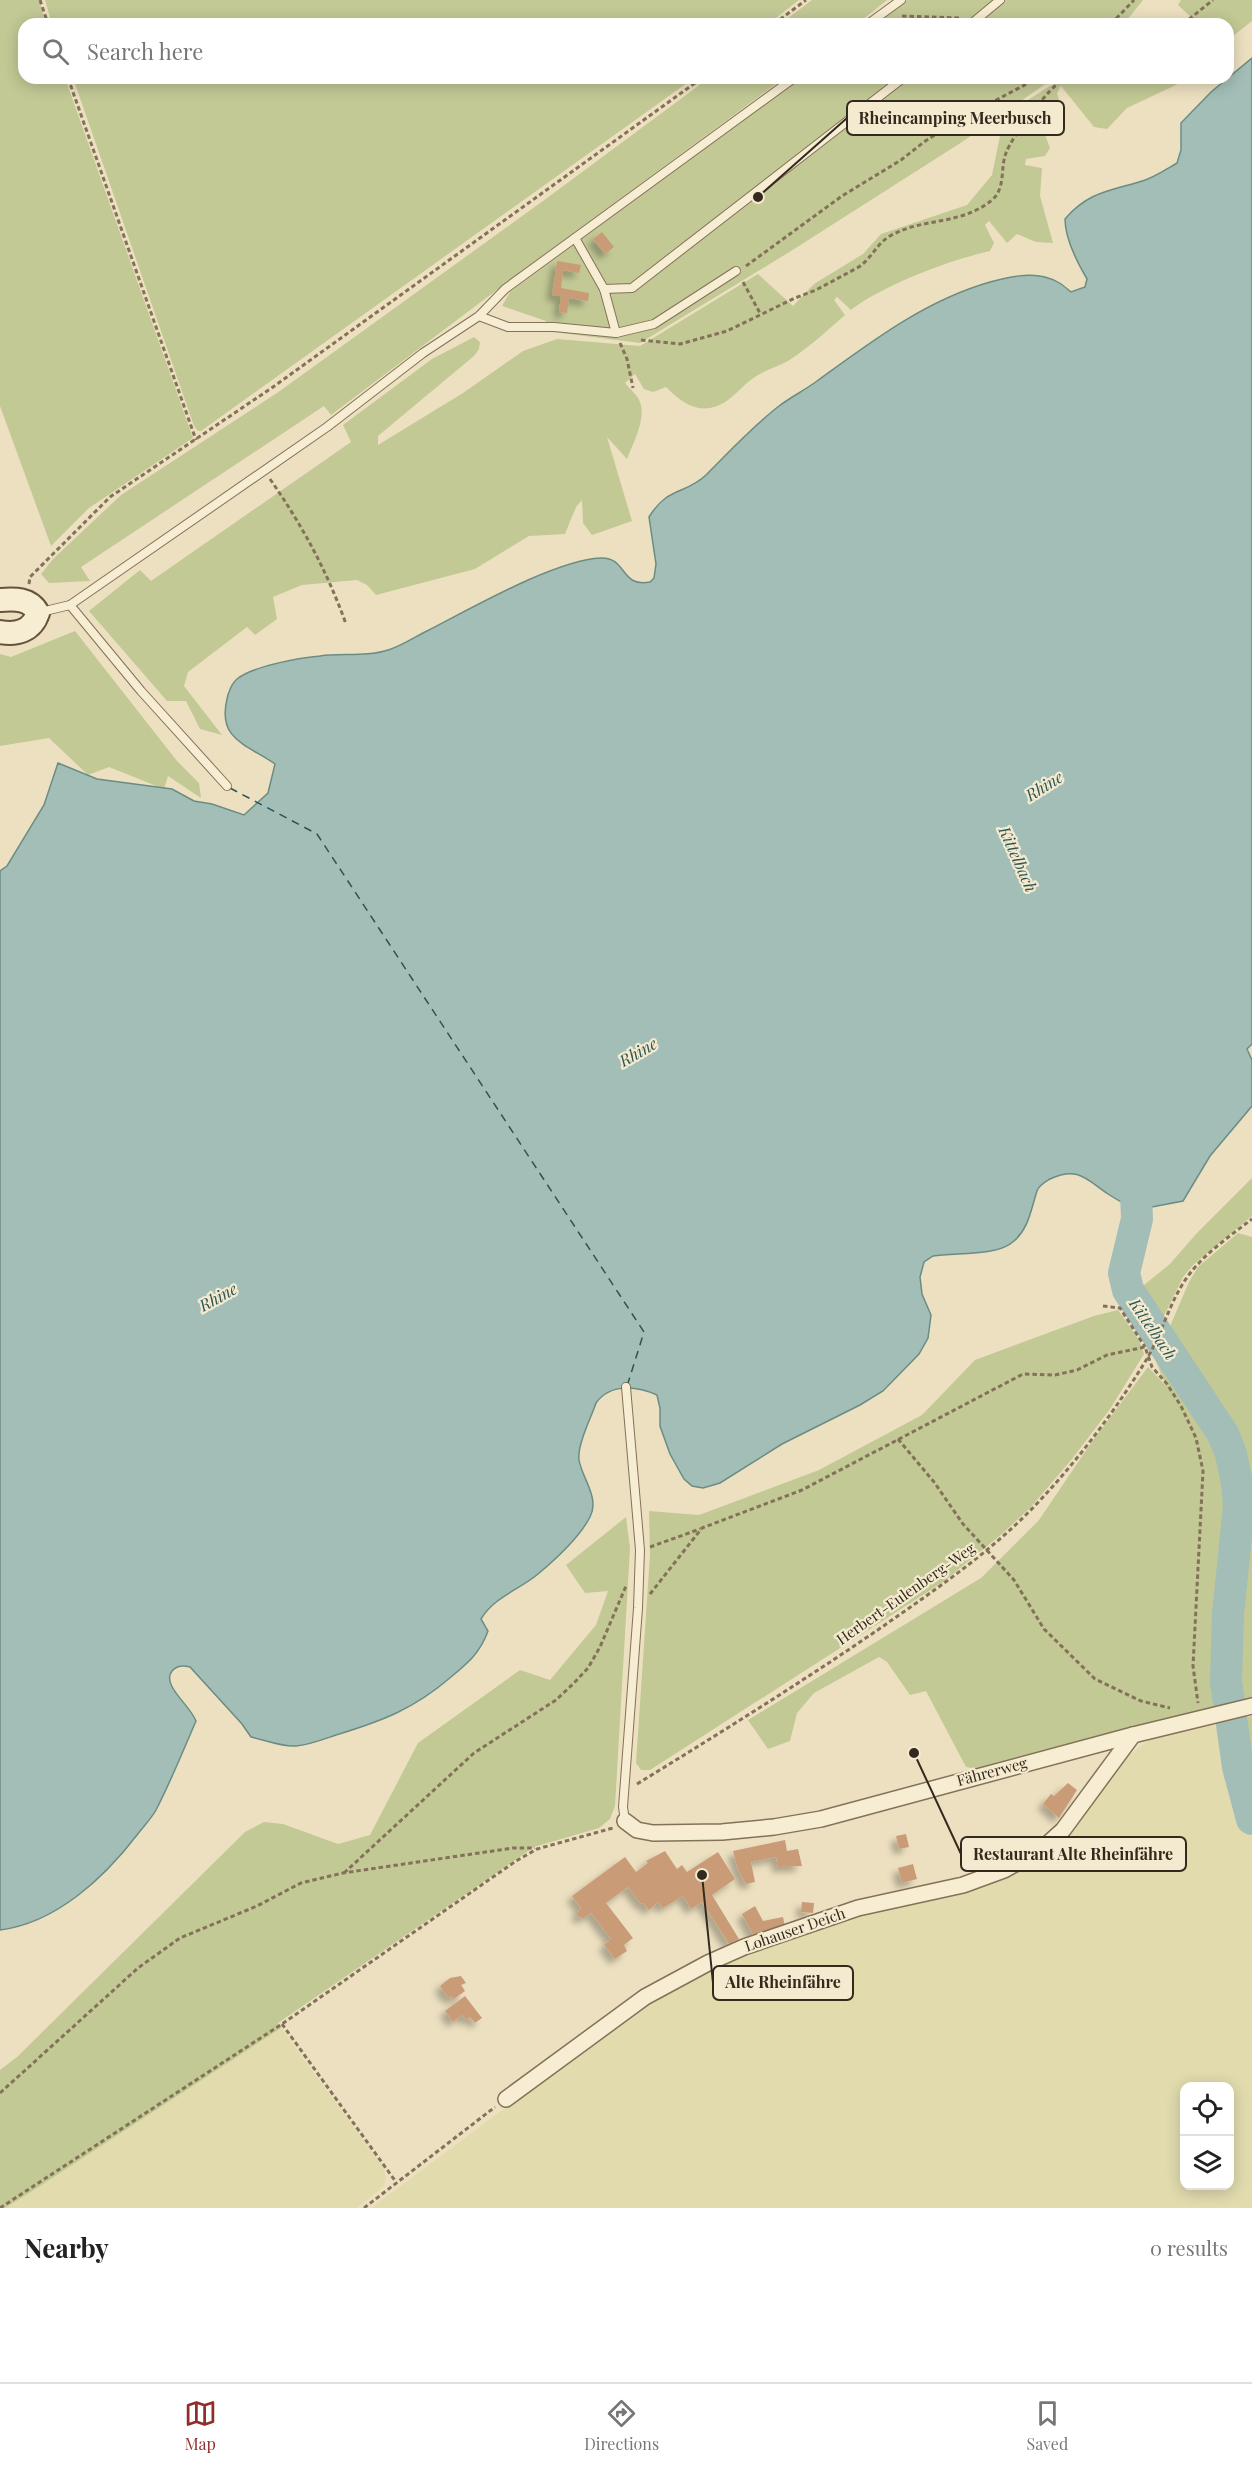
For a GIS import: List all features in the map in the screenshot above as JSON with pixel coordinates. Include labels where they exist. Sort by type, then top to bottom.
[{"type":"street","points":[[0,600],[32,607],[35,621],[28,629],[10,634],[0,632]]},
{"type":"street","name":"Fährerweg","points":[[625,1821],[637,1830],[653,1833],[722,1832],[774,1827],[821,1819],[1133,1735],[1252,1707]]},
{"type":"street","name":"Lohauser Deich","points":[[506,2099],[645,1997],[708,1963],[744,1947],[858,1908],[963,1885],[1004,1870],[1042,1849],[1063,1830],[1133,1735]]},
{"type":"lane","points":[[876,18],[900,0]]},
{"type":"lane","points":[[978,18],[1000,0]]},
{"type":"lane","points":[[32,607],[70,605],[327,427],[423,353],[479,315],[506,289],[786,84]]},
{"type":"lane","points":[[604,289],[632,288],[895,84]]},
{"type":"lane","points":[[575,238],[604,289],[618,333]]},
{"type":"lane","points":[[479,315],[508,327],[554,327],[618,333],[654,324],[736,271]]},
{"type":"lane","points":[[70,605],[141,691],[227,786]]},
{"type":"lane","points":[[625,1821],[624,1792],[638,1608],[640,1550],[626,1387]]},
{"type":"path","points":[[40,0],[46,18]]},
{"type":"path","points":[[782,18],[806,0]]},
{"type":"path","points":[[1117,18],[1134,0]]},
{"type":"path","points":[[1190,18],[1213,0]]},
{"type":"path","points":[[882,13],[968,18],[987,11]]},
{"type":"path","points":[[70,84],[196,440]]},
{"type":"path","points":[[32,607],[30,578],[110,497],[273,387],[694,84]]},
{"type":"path","points":[[761,315],[736,271],[756,260],[842,196],[901,160],[958,120],[1027,84]]},
{"type":"path","points":[[618,333],[637,340],[680,344],[727,331],[816,290],[857,268],[889,236],[929,223],[967,216],[993,199],[999,190],[1006,153],[1049,91],[1058,84]]},
{"type":"path","points":[[618,333],[627,359],[628,376],[633,388]]},
{"type":"path","points":[[264,470],[301,524],[332,587],[346,624]]},
{"type":"path","name":"Herbert-Eulenberg-Weg","points":[[624,1792],[825,1666],[945,1584],[1012,1529],[1060,1478],[1109,1416],[1153,1349],[1186,1278],[1195,1267],[1252,1219]]},
{"type":"path","points":[[897,1439],[934,1482],[963,1524],[1014,1580],[1044,1629],[1095,1679],[1141,1701],[1207,1718],[1193,1666],[1203,1471],[1196,1438],[1181,1406],[1167,1384],[1152,1367],[1145,1347],[1120,1308],[1103,1306]]},
{"type":"path","points":[[640,1550],[802,1490],[1023,1374],[1055,1375],[1077,1370],[1107,1355],[1145,1347]]},
{"type":"path","points":[[638,1608],[666,1576],[702,1528]]},
{"type":"path","points":[[343,1874],[474,1753],[556,1700],[573,1684],[588,1668],[600,1647],[627,1583]]},
{"type":"path","points":[[0,2093],[138,1968],[180,1938],[257,1906],[301,1883],[343,1874],[513,1848],[537,1849],[614,1828],[625,1821]]},
{"type":"path","points":[[0,2208],[282,2024],[537,1849]]},
{"type":"path","points":[[282,2024],[396,2182]]},
{"type":"path","points":[[364,2208],[506,2099]]},
{"type":"shaded area","points":[[1201,1725],[1215,1725],[1241,1802],[1252,1797],[1252,2208],[371,2208],[648,2001],[745,1951],[1044,1853],[1117,1765],[1152,1737]]},
{"type":"shaded area","points":[[281,2028],[383,2167],[386,2177],[384,2186],[357,2208],[5,2208]]},
{"type":"green space","points":[[0,0],[39,0],[44,18],[18,18],[18,84],[67,84],[193,438],[89,508],[51,546],[0,406]]},
{"type":"green space","points":[[45,0],[799,0],[776,18],[50,18]]},
{"type":"green space","points":[[812,0],[887,0],[864,18],[788,18]]},
{"type":"green space","points":[[907,0],[1143,0],[1129,18],[882,18]]},
{"type":"green space","points":[[1181,0],[1252,0],[1252,21],[1234,35],[1234,18],[1192,18],[1178,5]]},
{"type":"green space","points":[[75,84],[686,84],[201,431],[194,426]]},
{"type":"green space","points":[[701,84],[776,84],[331,415],[324,406],[81,567],[90,581],[49,583],[41,574],[53,559],[121,495],[277,393]]},
{"type":"green space","points":[[793,84],[1045,84],[962,142],[791,251],[640,343],[545,331],[546,321],[502,306],[510,292]]},
{"type":"green space","points":[[1056,84],[1177,84],[1127,108],[1107,129],[1094,127],[1061,86],[1057,93],[1061,105],[1051,117],[1037,117],[1024,108],[1021,110],[1046,137],[1050,148],[1045,156],[1026,159],[1025,165],[1042,168],[1040,196],[1053,243],[1036,242],[1017,234],[1007,243],[989,221],[985,225],[994,243],[990,251],[956,260],[898,283],[851,310],[837,297],[834,300],[845,315],[788,361],[755,377],[724,403],[717,406],[697,408],[691,406],[680,400],[666,387],[653,392],[644,389],[635,374],[625,383],[638,398],[642,412],[639,429],[627,459],[607,437],[632,521],[592,535],[583,523],[582,500],[576,507],[565,534],[529,536],[475,569],[376,595],[367,585],[357,580],[302,585],[273,597],[277,619],[255,635],[247,627],[188,672],[184,686],[222,735],[200,729],[186,701],[167,701],[89,611],[140,570],[151,581],[351,442],[343,425],[432,359],[474,337],[480,342],[479,349],[474,356],[378,436],[378,445],[463,393],[523,351],[557,339],[640,346],[758,274],[793,306],[814,284],[863,254],[881,234],[967,205],[992,175],[1002,126],[1020,105]]},
{"type":"green space","points":[[75,631],[177,761],[199,783],[201,798],[168,776],[164,789],[109,767],[88,775],[49,738],[0,746],[0,654],[11,657]]},
{"type":"green space","points":[[1252,1178],[1252,1216],[1194,1264],[1183,1277],[1158,1328],[1134,1293],[1170,1264],[1197,1233]]},
{"type":"green space","points":[[1238,1233],[1252,1237],[1252,1702],[1231,1707],[1229,1683],[1243,1510],[1237,1455],[1228,1429],[1165,1338],[1189,1282],[1198,1267]]},
{"type":"green space","points":[[1118,1310],[1139,1340],[1144,1354],[1110,1409],[1072,1459],[1030,1508],[943,1582],[650,1770],[641,1770],[636,1763],[650,1555],[649,1511],[699,1515],[819,1470],[922,1415],[975,1360],[1094,1316]]},
{"type":"green space","points":[[1161,1351],[1218,1436],[1226,1455],[1232,1483],[1234,1506],[1213,1708],[978,1769],[966,1767],[926,1691],[910,1695],[887,1662],[879,1657],[814,1693],[797,1713],[790,1741],[768,1749],[748,1720],[981,1578],[1039,1520],[1091,1443],[1148,1367],[1166,1386],[1155,1359]]},
{"type":"green space","points":[[626,1517],[630,1548],[615,1806],[610,1819],[599,1828],[534,1847],[278,2023],[281,2028],[37,2188],[5,2208],[0,2208],[0,2070],[17,2057],[245,1832],[264,1822],[283,1824],[338,1844],[370,1835],[418,1743],[520,1670],[550,1680],[596,1625],[608,1591],[585,1593],[566,1565]]},
{"type":"green space","points":[[1252,1716],[1252,1797],[1250,1798],[1242,1763],[1238,1720]]},
{"type":"water","name":"Rhine","points":[[1252,58],[1252,1044],[1247,1049],[1252,1060],[1252,1106],[1210,1156],[1183,1201],[1136,1210],[1081,1176],[1060,1175],[1039,1187],[1023,1230],[1007,1246],[987,1252],[933,1256],[924,1262],[920,1277],[922,1294],[931,1315],[928,1338],[919,1354],[883,1391],[782,1444],[720,1483],[703,1488],[692,1486],[684,1479],[670,1454],[660,1426],[657,1395],[633,1388],[616,1389],[609,1392],[596,1403],[582,1439],[579,1460],[592,1495],[593,1510],[580,1533],[567,1548],[531,1580],[500,1599],[486,1611],[481,1619],[488,1631],[481,1646],[468,1662],[424,1698],[397,1713],[316,1742],[296,1746],[285,1745],[251,1737],[190,1667],[176,1668],[172,1671],[170,1682],[196,1721],[154,1813],[110,1867],[77,1896],[40,1918],[21,1926],[0,1930],[0,871],[7,866],[44,805],[58,763],[97,779],[172,789],[194,801],[212,804],[244,815],[268,793],[275,764],[237,740],[226,724],[225,713],[229,691],[235,681],[244,674],[277,663],[328,655],[380,652],[393,648],[514,586],[582,561],[609,559],[615,562],[633,581],[650,582],[654,578],[656,564],[649,517],[656,507],[670,495],[691,486],[706,475],[779,406],[878,338],[920,311],[966,290],[997,280],[1034,275],[1054,280],[1071,292],[1085,287],[1087,279],[1069,242],[1065,219],[1090,198],[1149,179],[1177,163],[1181,150],[1181,123],[1221,84],[1234,84],[1234,73]]},
{"type":"building","points":[[602,232],[614,247],[605,254],[593,239]]},
{"type":"building","points":[[557,261],[581,265],[579,273],[563,270],[561,288],[589,293],[588,301],[569,298],[567,313],[559,312],[561,296],[552,295]]},
{"type":"building","points":[[1068,1783],[1077,1790],[1059,1818],[1043,1804],[1051,1794],[1054,1796]]},
{"type":"building","points":[[906,1834],[909,1847],[899,1849],[896,1836]]},
{"type":"building","points":[[785,1840],[787,1851],[798,1849],[802,1866],[778,1867],[776,1857],[751,1862],[755,1882],[746,1884],[738,1870],[733,1851]]},
{"type":"building","points":[[665,1851],[677,1869],[682,1865],[687,1872],[718,1852],[735,1879],[712,1895],[739,1939],[729,1944],[702,1902],[691,1909],[683,1896],[663,1908],[658,1902],[649,1910],[643,1903],[641,1904],[628,1887],[606,1903],[633,1938],[624,1945],[627,1951],[615,1959],[604,1945],[611,1939],[591,1913],[584,1918],[578,1917],[577,1913],[581,1908],[572,1896],[625,1857],[636,1872],[648,1863],[646,1861]]},
{"type":"building","points":[[913,1864],[917,1879],[902,1883],[898,1868]]},
{"type":"building","points":[[802,1902],[814,1903],[813,1913],[801,1912]]},
{"type":"building","points":[[755,1906],[763,1921],[783,1917],[785,1927],[755,1938],[742,1914]]},
{"type":"building","points":[[461,1976],[466,1983],[461,1985],[465,1991],[454,1999],[451,1996],[448,1998],[440,1986],[450,1978]]},
{"type":"building","points":[[465,1996],[482,2018],[475,2023],[470,2017],[466,2020],[462,2015],[453,2022],[445,2011]]},
{"type":"waterway","name":"Kittelbach","points":[[1135,1166],[1137,1219],[1124,1273],[1128,1290],[1223,1434],[1231,1454],[1237,1483],[1239,1506],[1228,1614],[1226,1682],[1238,1767],[1252,1819]]},
{"type":"ferry route","points":[[230,788],[317,834],[644,1332],[628,1383]]},
{"type":"place","name":"Rheincamping Meerbusch","points":[[758,197]]},
{"type":"place","name":"Restaurant Alte Rheinfähre","points":[[914,1753]]},
{"type":"place","name":"Alte Rheinfähre","points":[[702,1875]]}]
